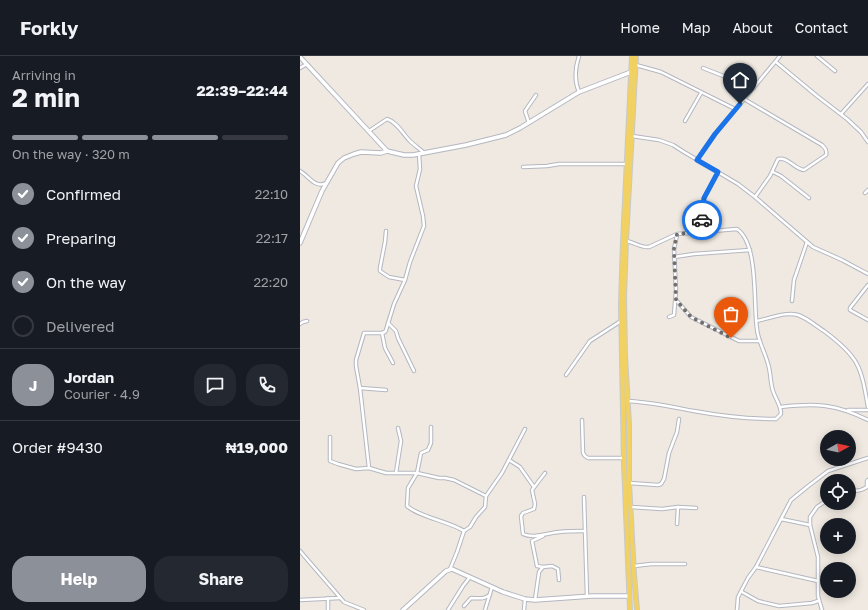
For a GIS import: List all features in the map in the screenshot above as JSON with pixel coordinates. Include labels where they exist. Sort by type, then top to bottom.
[{"type":"main road","points":[[630,610],[628,596],[623,458],[625,400],[624,324],[626,206],[632,56]]},
{"type":"main road","points":[[636,56],[621,288],[621,320],[625,400],[629,424],[629,483],[637,610]]},
{"type":"street","points":[[579,56],[576,85],[579,92]]},
{"type":"street","points":[[697,160],[715,134],[780,56]]},
{"type":"street","points":[[817,56],[835,71]]},
{"type":"street","points":[[300,57],[387,151]]},
{"type":"street","points":[[776,62],[841,114],[861,132],[868,142]]},
{"type":"street","points":[[300,68],[307,64]]},
{"type":"street","points":[[636,65],[661,72],[701,94],[735,109]]},
{"type":"street","points":[[703,68],[754,88]]},
{"type":"street","points":[[300,243],[326,183],[338,163],[344,158],[360,152],[381,153],[387,151],[404,155],[419,154],[506,135],[529,123],[579,92],[632,72]]},
{"type":"street","points":[[841,114],[868,84]]},
{"type":"street","points":[[685,121],[701,94]]},
{"type":"street","points":[[529,123],[525,111],[536,95]]},
{"type":"street","points":[[744,99],[822,145],[826,150],[826,155],[804,170],[800,170],[784,159],[778,159],[773,172],[755,197]]},
{"type":"street","points":[[369,131],[388,119],[424,153]]},
{"type":"street","points":[[631,136],[667,143],[718,172],[738,184],[755,197],[817,250],[842,260],[868,274]]},
{"type":"street","points":[[381,153],[382,146]]},
{"type":"street","points":[[393,363],[385,348],[382,333],[384,332],[388,323],[394,304],[405,280],[410,262],[424,226],[422,208],[416,186],[420,169],[419,154]]},
{"type":"street","points":[[523,167],[559,164],[627,164]]},
{"type":"street","points":[[300,170],[304,173],[306,178],[316,184],[323,185],[326,183]]},
{"type":"street","points":[[700,232],[704,198],[718,172]]},
{"type":"street","points":[[773,172],[781,176],[809,198]]},
{"type":"street","points":[[865,193],[868,190]]},
{"type":"street","points":[[625,400],[750,419],[776,419],[781,414],[781,407],[771,386],[770,370],[757,330],[752,261],[750,250],[744,236],[737,229],[677,234],[649,247],[626,241]]},
{"type":"street","points":[[386,231],[380,271],[389,276],[405,280]]},
{"type":"street","points":[[669,317],[674,315],[676,300],[674,249],[677,234]]},
{"type":"street","points":[[792,301],[794,280],[807,242]]},
{"type":"street","points":[[674,257],[750,250]]},
{"type":"street","points":[[868,284],[850,308],[850,310],[868,320]]},
{"type":"street","points":[[676,300],[691,317],[731,338],[740,341],[760,341]]},
{"type":"street","points":[[756,321],[787,314],[798,315],[840,343],[850,352],[862,374],[868,408],[846,410]]},
{"type":"street","points":[[566,374],[590,341],[621,320]]},
{"type":"street","points":[[300,324],[307,321]]},
{"type":"street","points":[[388,323],[396,331],[414,371]]},
{"type":"street","points":[[369,468],[356,366],[362,336],[364,333],[382,333]]},
{"type":"street","points":[[360,388],[386,390]]},
{"type":"street","points":[[781,407],[818,405],[846,410],[868,420]]},
{"type":"street","points":[[629,483],[661,484],[664,479],[670,450],[677,432],[679,419]]},
{"type":"street","points":[[582,420],[583,452],[585,456],[588,458],[623,458]]},
{"type":"street","points":[[431,427],[431,443],[428,450],[421,453],[417,474],[408,488],[407,506],[433,518],[456,526],[464,531]]},
{"type":"street","points":[[396,473],[401,441],[398,428]]},
{"type":"street","points":[[403,610],[450,569],[464,531],[470,527],[485,507],[486,496],[509,460],[525,429]]},
{"type":"street","points":[[330,437],[331,461],[356,469],[369,468],[386,473],[417,474],[454,480],[486,496]]},
{"type":"street","points":[[736,610],[738,597],[742,592],[748,578],[756,567],[791,500],[822,475],[834,469],[868,458]]},
{"type":"street","points":[[509,460],[520,467],[534,487]]},
{"type":"street","points":[[545,473],[532,490],[535,506],[532,510],[523,513],[521,516],[524,534],[545,535]]},
{"type":"street","points":[[856,492],[867,487],[868,480]]},
{"type":"street","points":[[584,497],[587,596]]},
{"type":"street","points":[[820,506],[813,511],[810,517],[810,526],[818,557],[818,601],[822,610]]},
{"type":"street","points":[[631,507],[662,509],[678,507],[696,508]]},
{"type":"street","points":[[677,524],[678,507]]},
{"type":"street","points":[[781,519],[810,526]]},
{"type":"street","points":[[559,580],[558,569],[552,566],[537,566],[532,541],[545,535],[558,532],[585,530]]},
{"type":"street","points":[[300,551],[340,598],[347,604],[364,610]]},
{"type":"street","points":[[634,566],[651,564],[685,564]]},
{"type":"street","points":[[535,600],[539,572],[543,567]]},
{"type":"street","points":[[756,567],[818,581]]},
{"type":"street","points":[[450,569],[457,570],[513,596],[535,600],[587,596],[628,596]]},
{"type":"street","points":[[448,610],[470,577]]},
{"type":"street","points":[[485,610],[492,587]]},
{"type":"street","points":[[742,592],[758,600],[779,606],[812,603],[818,601]]},
{"type":"street","points":[[464,606],[471,598],[484,599],[490,596]]},
{"type":"street","points":[[328,598],[328,610]]},
{"type":"street","points":[[300,600],[340,598]]},
{"type":"street","points":[[524,610],[525,598]]},
{"type":"way so far","points":[[702,220],[700,232],[677,234],[674,249],[676,300],[691,317],[731,338]]},
{"type":"route","points":[[702,220],[704,198],[718,172],[697,160],[715,134],[740,104]]}]
